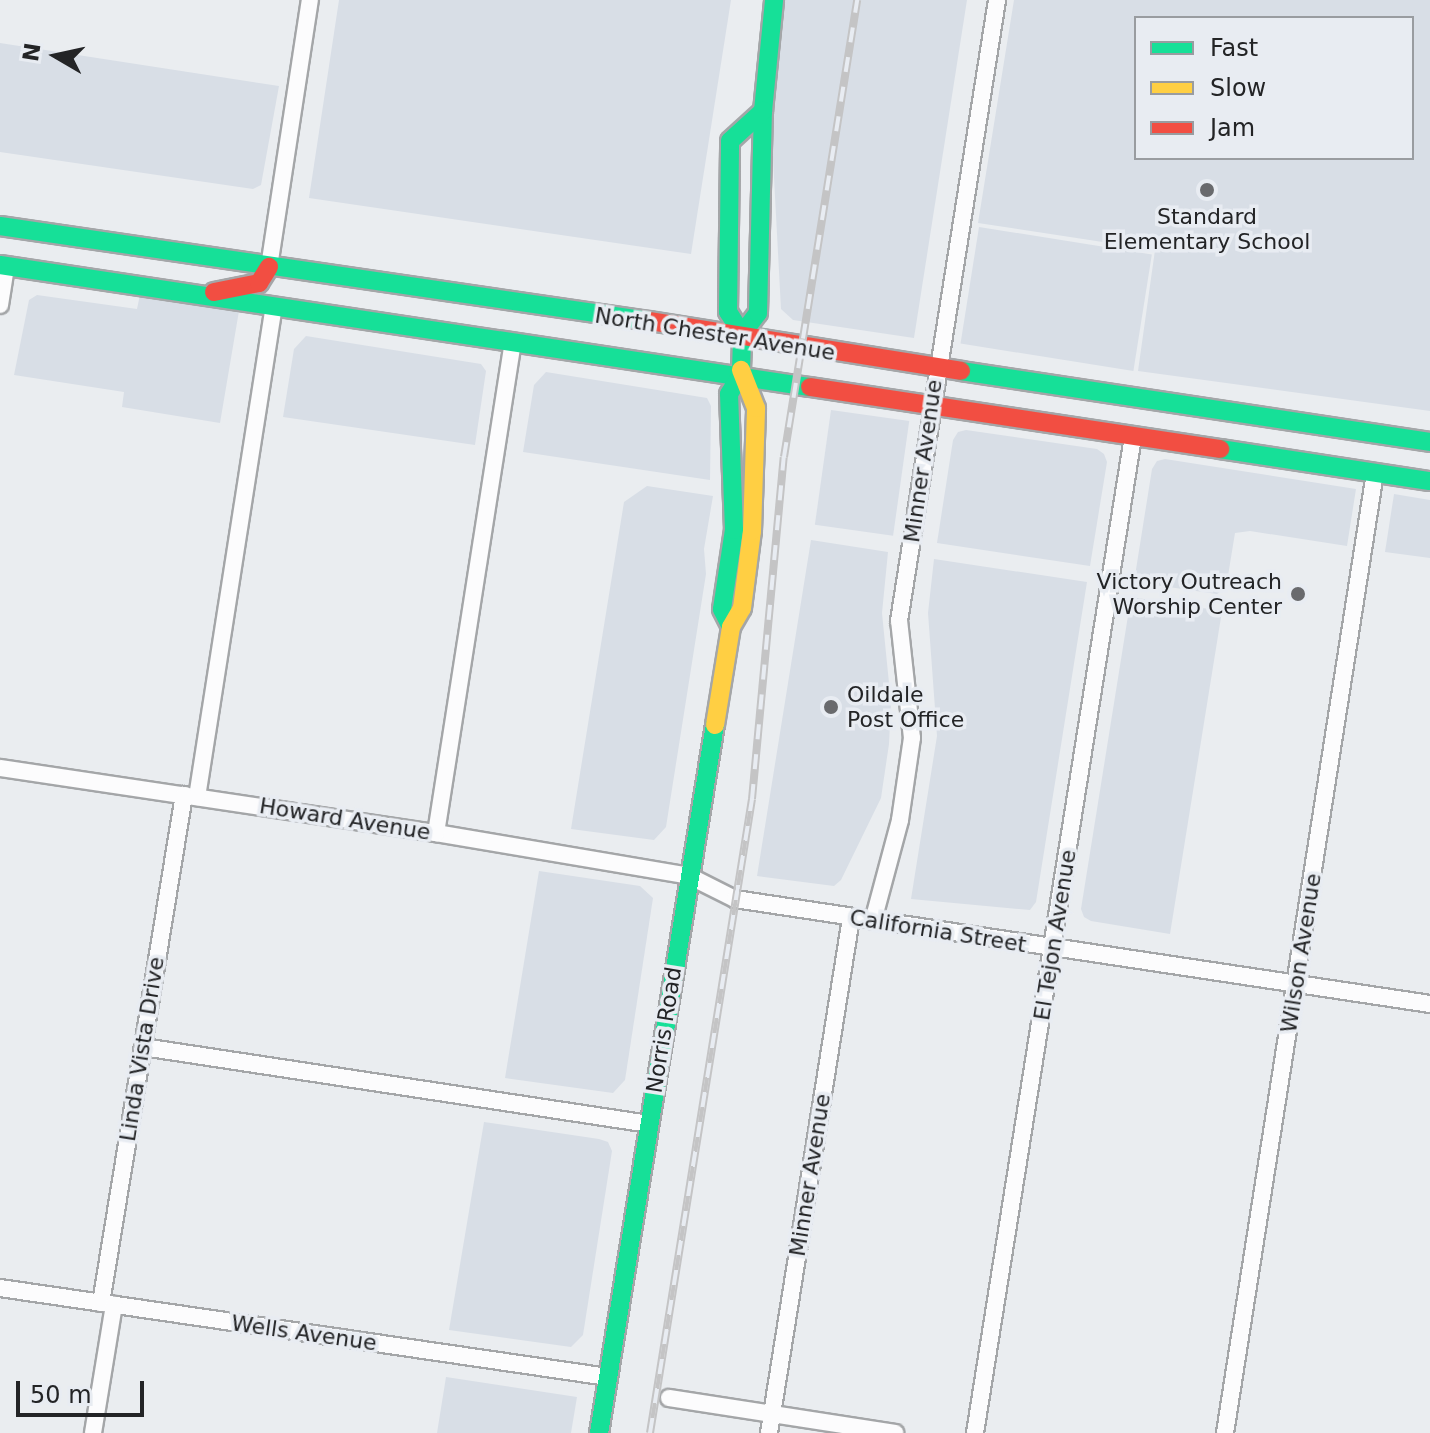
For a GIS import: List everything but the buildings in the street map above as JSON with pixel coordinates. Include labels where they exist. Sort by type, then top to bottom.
[{"type":"main road","points":[[742,334],[758,313],[763,111],[774,0]]},
{"type":"main road","points":[[741,375],[742,334],[728,312],[730,141],[763,111]]},
{"type":"main road","name":"North Chester Avenue","points":[[0,226],[742,334],[801,347],[1430,442]]},
{"type":"main road","name":"North Chester Avenue","points":[[3,266],[1430,481]]},
{"type":"main road","points":[[197,295],[259,283],[269,267]]},
{"type":"main road","name":"Norris Road","points":[[731,627],[722,609],[734,530],[729,394],[741,375]]},
{"type":"main road","name":"Norris Road","points":[[599,1433],[731,627],[742,608],[752,531],[756,408],[741,375]]},
{"type":"street","points":[[269,267],[310,0]]},
{"type":"street","name":"Minner Avenue","points":[[873,921],[900,820],[912,738],[899,621],[997,0]]},
{"type":"street","points":[[0,305],[3,266]]},
{"type":"street","name":"Linda Vista Drive","points":[[93,1433],[107,1304],[143,1047],[190,796],[274,307]]},
{"type":"street","points":[[436,833],[513,343]]},
{"type":"street","name":"El Tejon Avenue","points":[[975,1433],[1133,436]]},
{"type":"street","name":"Wilson Avenue","points":[[1225,1433],[1375,473]]},
{"type":"street","name":"Howard Avenue","points":[[0,768],[436,833],[689,876]]},
{"type":"street","name":"California Street","points":[[689,876],[735,899],[1430,1004]]},
{"type":"street","name":"Minner Avenue","points":[[769,1433],[851,918]]},
{"type":"street","points":[[143,1047],[649,1124]]},
{"type":"street","name":"Wells Avenue","points":[[0,1288],[608,1377]]},
{"type":"street","points":[[669,1398],[895,1433]]},
{"type":"shaded area","points":[[339,0],[731,0],[691,254],[309,198]]},
{"type":"shaded area","points":[[779,0],[967,0],[914,338],[793,320],[781,309],[768,65]]},
{"type":"shaded area","name":"Standard Elementary School","points":[[1014,0],[1430,0],[1430,411],[1138,371],[1155,250],[978,223]]},
{"type":"shaded area","points":[[0,43],[279,86],[261,185],[253,189],[0,152]]},
{"type":"shaded area","points":[[979,227],[1152,254],[1133,371],[961,344]]},
{"type":"shaded area","points":[[141,290],[240,305],[220,423],[122,407],[124,392],[14,375],[29,300],[37,295],[137,309]]},
{"type":"shaded area","points":[[306,336],[481,364],[486,371],[475,445],[283,417],[294,349]]},
{"type":"shaded area","points":[[546,372],[707,398],[711,406],[710,480],[523,452],[534,385]]},
{"type":"shaded area","points":[[831,410],[909,421],[893,536],[815,525]]},
{"type":"shaded area","points":[[966,430],[1097,449],[1104,454],[1107,462],[1090,566],[937,543],[953,440],[958,432]]},
{"type":"shaded area","points":[[1165,459],[1356,489],[1347,546],[1250,531],[1235,533],[1226,588],[1217,594],[1134,582],[1152,469],[1157,461]]},
{"type":"shaded area","points":[[647,486],[713,496],[704,549],[706,574],[666,827],[654,840],[571,829],[624,502]]},
{"type":"shaded area","points":[[1394,494],[1430,500],[1430,558],[1385,552]]},
{"type":"shaded area","points":[[811,540],[888,552],[882,613],[891,703],[881,798],[841,880],[834,886],[757,876]]},
{"type":"shaded area","points":[[934,559],[1087,582],[1036,902],[1030,910],[911,899],[937,736],[928,613]]},
{"type":"shaded area","points":[[1131,597],[1222,611],[1170,934],[1091,921],[1084,917],[1081,909]]},
{"type":"shaded area","points":[[539,871],[640,886],[653,898],[625,1080],[613,1093],[505,1078]]},
{"type":"shaded area","points":[[484,1122],[599,1139],[608,1142],[612,1151],[583,1335],[571,1347],[449,1330]]},
{"type":"shaded area","points":[[446,1377],[577,1397],[571,1433],[437,1433]]},
{"type":"railway","points":[[650,1433],[752,799],[784,457],[857,0]]},
{"type":"traffic: fast","points":[[742,334],[758,313],[763,111],[774,0]]},
{"type":"traffic: fast","points":[[741,370],[742,334],[728,312],[730,141],[763,111]]},
{"type":"traffic: fast","points":[[0,226],[650,321]]},
{"type":"traffic: fast","points":[[0,265],[810,387]]},
{"type":"traffic: fast","points":[[961,371],[1430,442]]},
{"type":"traffic: fast","points":[[731,627],[722,609],[734,530],[729,394],[741,375]]},
{"type":"traffic: fast","points":[[1220,449],[1430,481]]},
{"type":"traffic: fast","points":[[599,1433],[715,725]]},
{"type":"traffic: slow","points":[[715,725],[731,627],[742,608],[752,531],[756,408],[741,370]]},
{"type":"traffic: jam","points":[[214,292],[259,283],[269,267]]},
{"type":"traffic: jam","points":[[650,321],[961,371]]},
{"type":"traffic: jam","points":[[810,387],[1220,449]]},
{"type":"place","name":"Standard Elementary School","points":[[1207,190]]},
{"type":"place","name":"Victory Outreach Worship Center","points":[[1298,594]]},
{"type":"place","name":"Oildale Post Office","points":[[831,707]]}]
